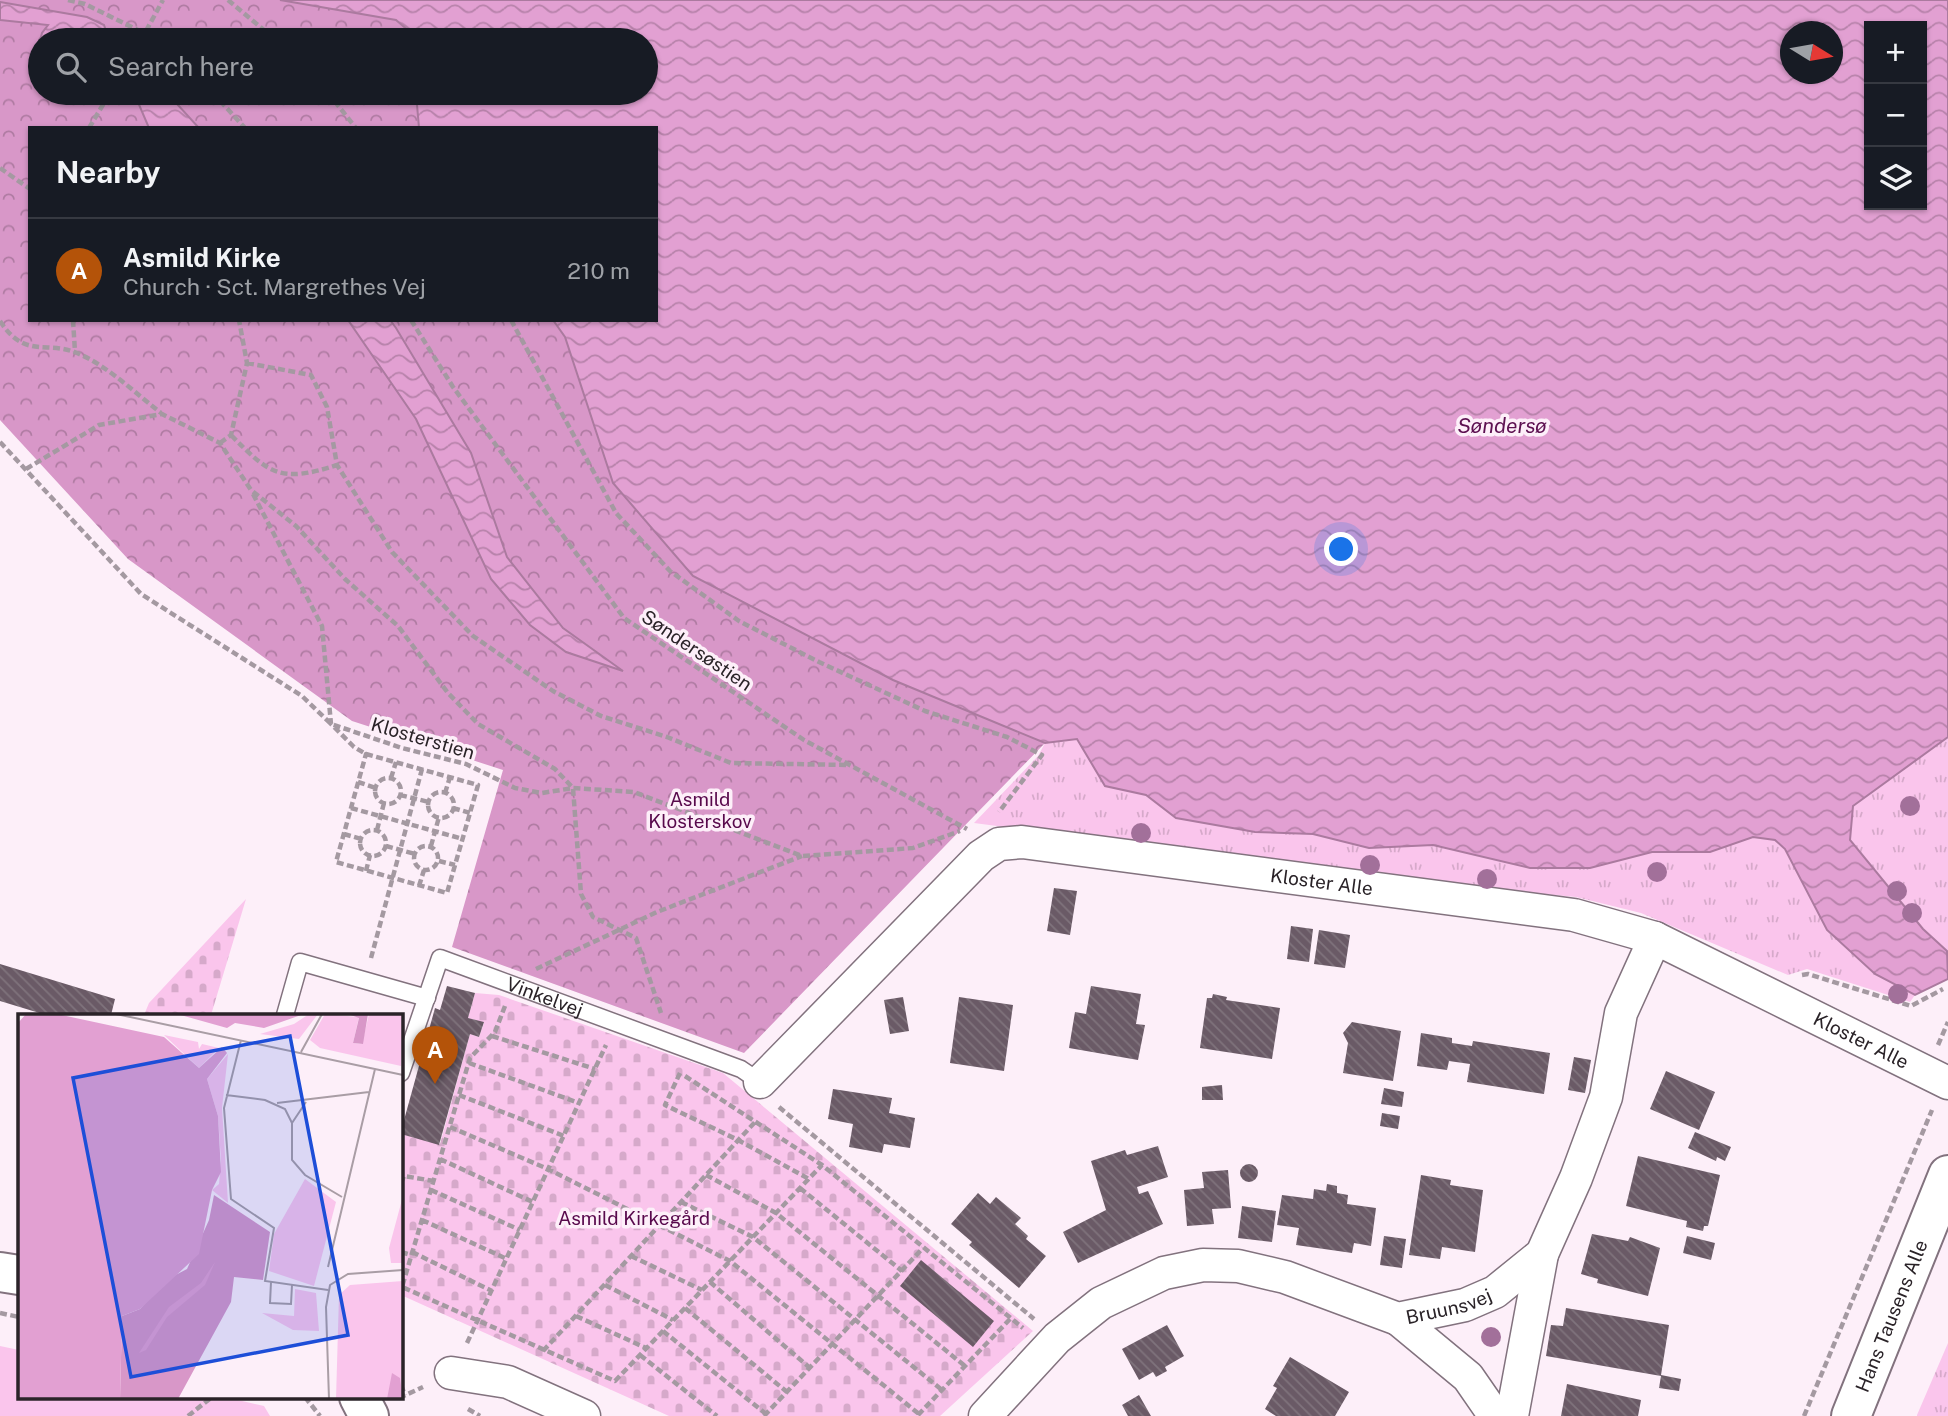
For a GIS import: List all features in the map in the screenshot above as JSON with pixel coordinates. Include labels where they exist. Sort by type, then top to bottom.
[{"type":"street","name":"Kloster Alle","points":[[990,840],[1574,915],[1655,938],[1946,1081]]},
{"type":"street","points":[[760,1082],[981,856],[990,840]]},
{"type":"street","name":"Bruunsvej","points":[[985,1416],[1052,1343],[1101,1303],[1164,1273],[1203,1265],[1238,1266],[1285,1277],[1398,1318],[1465,1305],[1485,1296],[1542,1254],[1576,1178],[1606,1097],[1621,1013],[1655,938]]},
{"type":"street","name":"Hans Tausens Alle","points":[[1851,1416],[1948,1175]]},
{"type":"street","points":[[1512,1416],[1542,1254]]},
{"type":"street","points":[[0,1272],[18,1275]]},
{"type":"street","points":[[1398,1318],[1468,1377],[1495,1416]]},
{"type":"street","points":[[452,1373],[508,1382],[584,1416]]},
{"type":"lane","name":"Vinkelvej","points":[[402,1070],[440,958],[741,1069],[760,1082]]},
{"type":"lane","points":[[285,1014],[300,962],[427,998]]},
{"type":"path","points":[[68,0],[85,4],[137,28]]},
{"type":"path","points":[[148,28],[163,0]]},
{"type":"path","points":[[228,0],[262,28]]},
{"type":"path","points":[[90,126],[103,105]]},
{"type":"path","points":[[224,105],[243,126]]},
{"type":"path","points":[[338,105],[354,126]]},
{"type":"path","points":[[0,168],[28,187]]},
{"type":"path","points":[[0,321],[20,341],[35,349],[75,352],[114,376],[162,414],[220,443],[251,490],[322,626],[331,724],[354,747],[366,754],[478,785],[447,893],[336,862],[366,754]]},
{"type":"path","points":[[73,322],[75,352]]},
{"type":"path","points":[[220,443],[231,435],[247,363],[239,322]]},
{"type":"path","name":"Søndersøstien","points":[[412,322],[453,387],[624,618],[804,740],[990,840]]},
{"type":"path","points":[[511,322],[616,513],[670,570],[739,621],[819,662],[925,711],[1007,737],[1041,755],[990,840]]},
{"type":"path","points":[[247,363],[312,375],[327,407],[337,465],[392,552],[473,636],[553,691],[601,716],[667,737],[731,763],[788,767],[851,765]]},
{"type":"path","points":[[26,469],[99,425],[162,414]]},
{"type":"path","points":[[231,435],[262,466],[286,474],[313,473],[337,465]]},
{"type":"path","name":"Klosterstien","points":[[0,442],[141,594],[302,696],[331,724],[402,748],[466,764],[515,788],[542,793],[573,788],[634,792],[802,856],[913,848],[967,828]]},
{"type":"path","points":[[251,490],[296,526],[345,579],[398,626],[447,693],[478,724],[555,769],[573,788],[581,894],[593,917],[636,938],[661,1007],[661,1039]]},
{"type":"path","points":[[391,779],[396,762]]},
{"type":"path","points":[[364,981],[422,769]]},
{"type":"path","points":[[445,793],[450,777]]},
{"type":"path","points":[[391,779],[400,787],[400,795],[395,801],[384,803],[377,798],[376,788],[380,781],[391,779]]},
{"type":"path","points":[[358,782],[376,788]]},
{"type":"path","points":[[437,793],[445,793],[451,797],[453,808],[449,814],[439,817],[429,810],[429,802],[437,793]]},
{"type":"path","points":[[400,795],[429,802]]},
{"type":"path","points":[[377,830],[384,803]]},
{"type":"path","points":[[351,808],[463,839]]},
{"type":"path","points":[[453,808],[470,813]]},
{"type":"path","points":[[431,846],[439,817]]},
{"type":"path","points":[[370,855],[361,847],[361,839],[369,831],[377,830]]},
{"type":"path","points":[[370,855],[382,853],[386,846],[385,838],[377,830]]},
{"type":"path","points":[[344,834],[361,839]]},
{"type":"path","points":[[386,846],[415,854]]},
{"type":"path","points":[[431,846],[419,848],[415,854],[415,862],[424,870],[431,870],[439,861]]},
{"type":"path","points":[[431,846],[439,861]]},
{"type":"path","points":[[366,870],[370,855]]},
{"type":"path","points":[[802,856],[657,912],[622,931],[547,961],[513,985],[492,1035],[469,1063],[402,1287],[615,1381],[822,1165]]},
{"type":"path","points":[[439,861],[455,865]]},
{"type":"path","points":[[419,886],[424,870]]},
{"type":"path","points":[[1779,999],[1792,978],[1808,974],[1911,1006],[1943,989]]},
{"type":"path","points":[[504,1010],[516,1014]]},
{"type":"path","points":[[492,1035],[595,1069]]},
{"type":"path","points":[[593,1040],[619,1049]]},
{"type":"path","points":[[402,1396],[452,1373],[606,1045]]},
{"type":"path","points":[[469,1063],[579,1102]]},
{"type":"path","points":[[668,1066],[822,1165],[1011,1318],[1052,1343]]},
{"type":"path","points":[[680,1073],[665,1105],[738,1140],[809,1179]]},
{"type":"path","points":[[1804,1416],[1946,1081]]},
{"type":"path","points":[[760,1082],[767,1097],[1052,1343]]},
{"type":"path","points":[[459,1095],[564,1136]]},
{"type":"path","points":[[543,1351],[756,1121]]},
{"type":"path","points":[[450,1127],[548,1169],[730,1261],[918,1415],[1011,1318]]},
{"type":"path","points":[[440,1159],[533,1202]]},
{"type":"path","points":[[706,1175],[776,1213],[965,1366]]},
{"type":"path","points":[[402,1181],[404,1176],[434,1181]]},
{"type":"path","points":[[800,1188],[902,1270]]},
{"type":"path","points":[[431,1190],[520,1230]]},
{"type":"path","points":[[681,1202],[753,1237],[942,1390]]},
{"type":"path","points":[[422,1220],[506,1259]]},
{"type":"path","points":[[663,1331],[765,1415],[923,1248]]},
{"type":"path","points":[[402,1252],[412,1253],[492,1291]]},
{"type":"path","points":[[631,1256],[702,1290]]},
{"type":"path","points":[[710,1282],[810,1368]]},
{"type":"path","points":[[605,1285],[673,1320]]},
{"type":"path","points":[[685,1308],[787,1392]]},
{"type":"path","points":[[0,1313],[18,1317]]},
{"type":"path","points":[[576,1316],[646,1348]]},
{"type":"path","points":[[640,1355],[717,1416]]},
{"type":"path","points":[[402,1388],[405,1395]]},
{"type":"path","points":[[188,1416],[211,1398]]},
{"type":"path","points":[[306,1398],[320,1416]]},
{"type":"path","points":[[365,1408],[396,1398]]},
{"type":"green space","name":"Asmild Klosterskov","points":[[0,0],[280,0],[397,20],[406,28],[28,28],[28,105],[417,105],[419,126],[28,126],[28,322],[554,322],[565,337],[693,576],[893,680],[1045,743],[744,1053],[452,947],[503,770],[352,721],[128,559],[0,420]]},
{"type":"green space","points":[[1948,737],[1948,951],[1923,929],[1850,839],[1853,806]]},
{"type":"green space","points":[[1077,739],[1105,786],[1146,795],[1176,818],[1255,832],[1313,834],[1369,848],[1433,845],[1530,868],[1590,868],[1652,852],[1710,852],[1753,837],[1775,840],[1785,849],[1827,930],[1875,974],[1915,995],[1910,1002],[1807,969],[1788,975],[1641,913],[1576,897],[1432,884],[974,823],[1038,756],[1045,743]]},
{"type":"green space","points":[[246,899],[211,1014],[144,1014],[149,1003]]},
{"type":"green space","name":"Asmild Kirkegård","points":[[475,993],[499,995],[723,1073],[1033,1331],[940,1416],[669,1416],[402,1295],[402,1134],[440,1144],[470,1034],[479,1037],[484,1023],[468,1018]]},
{"type":"green space","points":[[1948,1343],[1948,1416],[1917,1416],[1917,1415]]},
{"type":"green space","points":[[0,1346],[18,1350],[18,1398],[229,1398],[264,1406],[270,1416],[0,1416]]},
{"type":"water","name":"Søndersø","points":[[280,0],[1948,0],[1948,737],[1853,806],[1850,840],[1923,929],[1947,951],[1948,979],[1915,995],[1875,974],[1827,930],[1785,849],[1775,840],[1753,837],[1710,852],[1652,852],[1590,868],[1530,868],[1433,845],[1369,848],[1313,834],[1255,832],[1176,818],[1146,795],[1105,786],[1077,739],[1045,743],[893,680],[693,576],[613,483],[565,337],[554,322],[658,322],[658,126],[419,126],[417,105],[658,105],[658,28],[405,28],[396,20]]},
{"type":"water","points":[[0,2],[87,17],[105,28],[46,28],[48,25],[0,20]]},
{"type":"water","points":[[139,105],[178,105],[197,126],[148,126]]},
{"type":"water","points":[[349,322],[392,322],[471,453],[507,557],[563,628],[623,671],[566,652],[530,625],[491,579],[416,419]]},
{"type":"building","points":[[1054,888],[1077,891],[1070,935],[1047,931]]},
{"type":"building","points":[[1291,926],[1313,929],[1309,962],[1287,959]]},
{"type":"building","points":[[1319,930],[1350,935],[1345,968],[1314,964]]},
{"type":"building","points":[[0,964],[115,999],[111,1014],[43,1014],[0,1001]]},
{"type":"building","points":[[447,986],[475,993],[468,1018],[484,1022],[479,1037],[470,1034],[439,1145],[402,1134],[402,1127],[435,1008],[440,1010]]},
{"type":"building","points":[[1091,986],[1141,994],[1136,1024],[1145,1025],[1138,1060],[1069,1048],[1075,1012],[1086,1014]]},
{"type":"building","points":[[1213,994],[1227,997],[1226,1000],[1280,1008],[1272,1059],[1200,1048],[1207,998],[1212,998]]},
{"type":"building","points":[[903,997],[909,1031],[890,1034],[884,1000]]},
{"type":"building","points":[[959,997],[1013,1005],[1004,1071],[950,1063]]},
{"type":"building","points":[[1352,1022],[1401,1031],[1393,1081],[1343,1073],[1348,1043],[1343,1033]]},
{"type":"building","points":[[1421,1033],[1452,1038],[1452,1043],[1472,1046],[1473,1041],[1550,1053],[1544,1094],[1467,1082],[1470,1064],[1449,1061],[1447,1070],[1417,1066]]},
{"type":"building","points":[[1574,1057],[1591,1060],[1585,1093],[1568,1090]]},
{"type":"building","points":[[1666,1071],[1715,1092],[1699,1130],[1650,1109]]},
{"type":"building","points":[[1222,1085],[1223,1100],[1202,1100],[1202,1087]]},
{"type":"building","points":[[1384,1088],[1404,1092],[1402,1107],[1381,1104]]},
{"type":"building","points":[[833,1089],[892,1098],[889,1113],[915,1118],[910,1148],[884,1144],[882,1153],[849,1147],[853,1124],[828,1119]]},
{"type":"building","points":[[1382,1113],[1400,1116],[1398,1129],[1380,1126]]},
{"type":"building","points":[[1695,1132],[1731,1147],[1725,1161],[1717,1157],[1716,1161],[1688,1148]]},
{"type":"building","points":[[1158,1146],[1168,1177],[1137,1187],[1139,1194],[1148,1191],[1163,1224],[1078,1263],[1063,1232],[1106,1210],[1091,1161],[1125,1150],[1127,1155]]},
{"type":"building","points":[[1638,1156],[1720,1175],[1708,1226],[1704,1226],[1703,1231],[1686,1227],[1687,1221],[1626,1206]]},
{"type":"building","points":[[1245,1164],[1253,1164],[1258,1173],[1256,1180],[1245,1182],[1240,1177],[1240,1169]]},
{"type":"building","points":[[1228,1170],[1231,1208],[1212,1209],[1214,1224],[1187,1226],[1184,1190],[1204,1188],[1202,1172]]},
{"type":"building","points":[[1421,1175],[1451,1180],[1450,1185],[1483,1190],[1475,1252],[1442,1247],[1440,1259],[1409,1255]]},
{"type":"building","points":[[1327,1184],[1337,1186],[1337,1193],[1348,1195],[1347,1204],[1376,1208],[1371,1246],[1354,1243],[1352,1253],[1296,1245],[1299,1228],[1277,1225],[1282,1195],[1313,1199],[1314,1189],[1326,1191]]},
{"type":"building","points":[[978,1193],[990,1204],[996,1197],[1021,1218],[1015,1224],[1028,1236],[1026,1239],[1046,1256],[1019,1288],[969,1245],[972,1242],[951,1224]]},
{"type":"building","points":[[1242,1206],[1276,1211],[1272,1242],[1238,1238]]},
{"type":"building","points":[[1592,1234],[1628,1241],[1630,1237],[1660,1248],[1648,1296],[1597,1283],[1598,1279],[1581,1274]]},
{"type":"building","points":[[1384,1236],[1406,1239],[1402,1268],[1380,1265]]},
{"type":"building","points":[[1687,1236],[1715,1243],[1711,1260],[1683,1253]]},
{"type":"building","points":[[921,1260],[994,1321],[973,1347],[900,1286]]},
{"type":"building","points":[[1566,1308],[1669,1325],[1661,1375],[1681,1379],[1679,1391],[1659,1388],[1661,1376],[1546,1356],[1551,1325],[1563,1326]]},
{"type":"building","points":[[1167,1325],[1184,1356],[1165,1367],[1167,1371],[1156,1377],[1153,1372],[1139,1380],[1122,1349]]},
{"type":"building","points":[[1290,1357],[1349,1392],[1335,1416],[1276,1416],[1265,1409],[1277,1388],[1273,1386]]},
{"type":"building","points":[[1567,1384],[1641,1400],[1638,1416],[1561,1416]]},
{"type":"building","points":[[1139,1395],[1151,1416],[1128,1416],[1122,1405]]},
{"type":"place","name":"Asmild Kirke","points":[[435,1084]]}]
